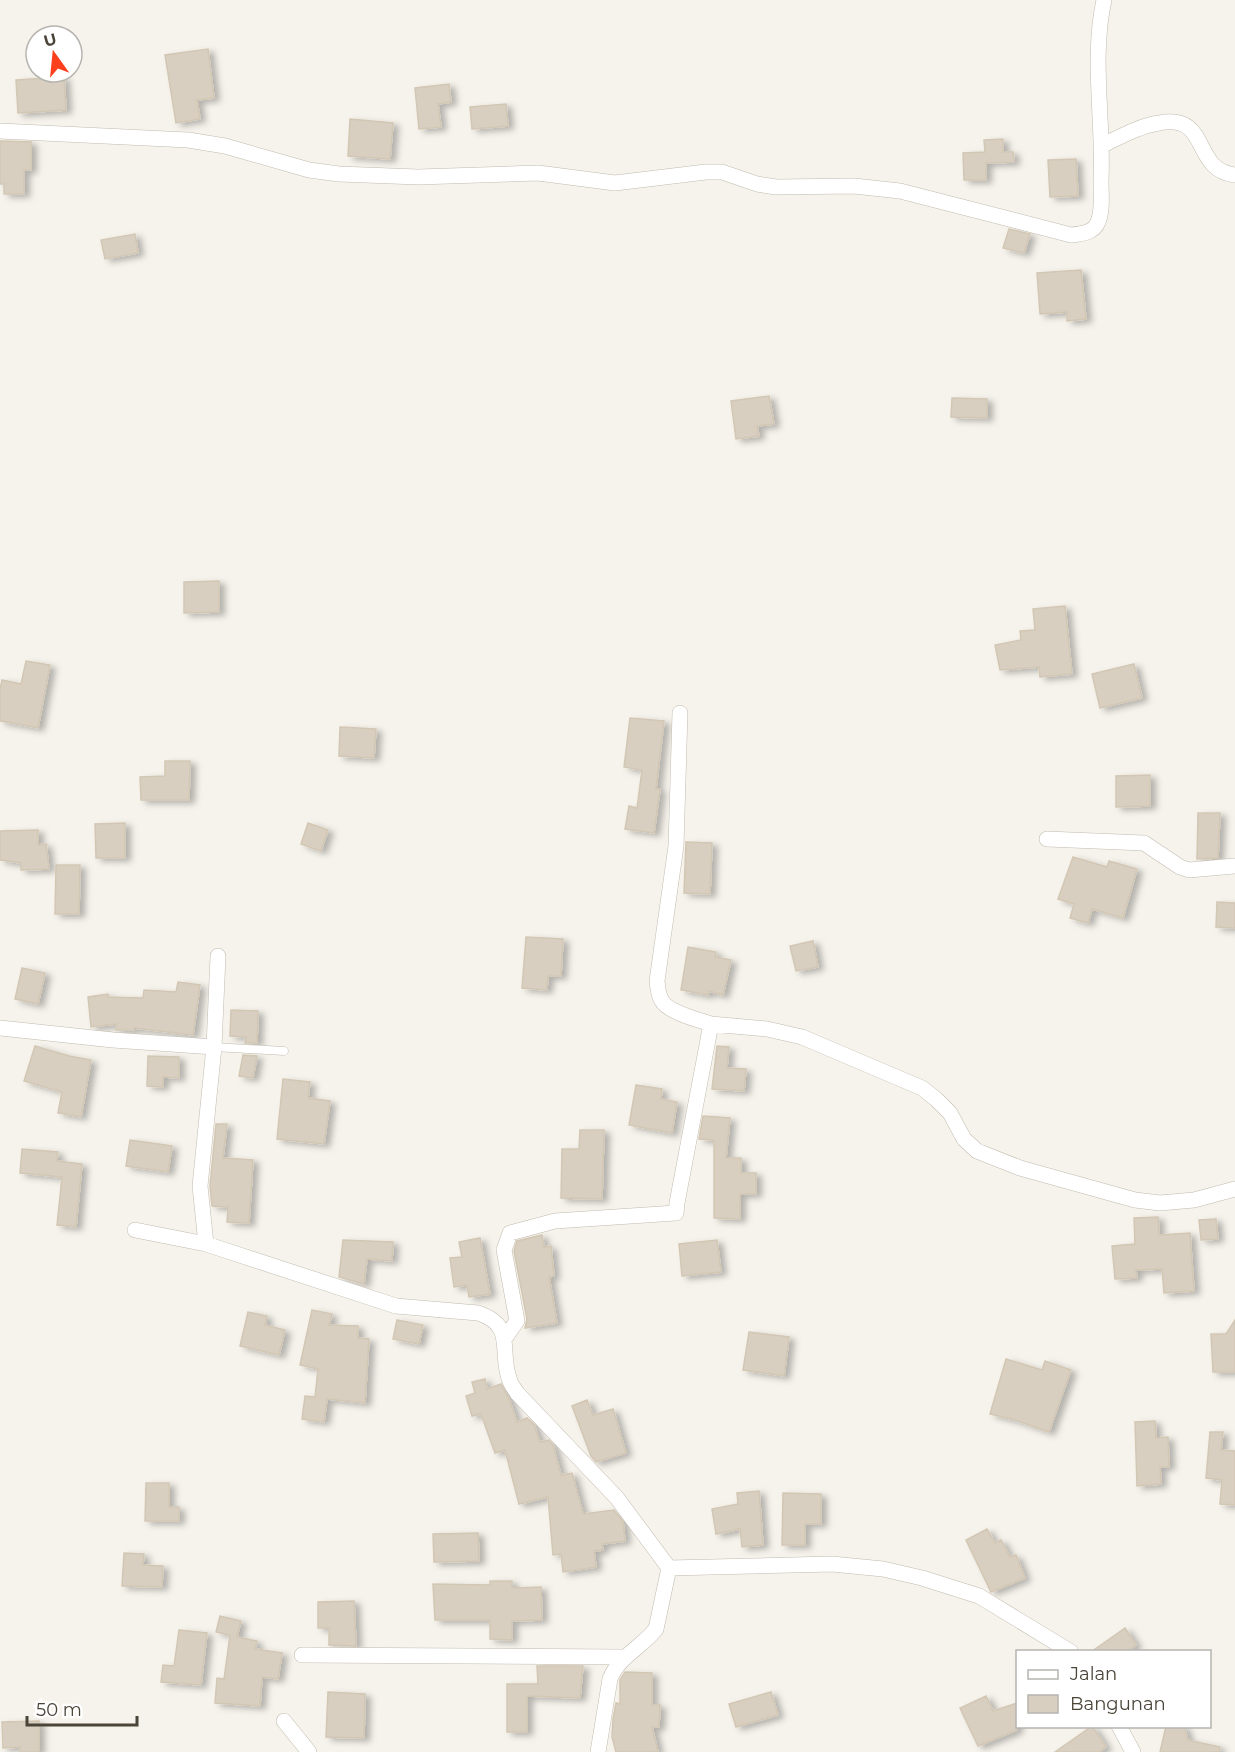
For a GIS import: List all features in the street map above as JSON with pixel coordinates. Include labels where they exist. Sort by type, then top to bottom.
[{"type":"street","points":[[0,131],[188,140],[225,147],[309,170],[339,174],[418,177],[538,172],[615,183],[722,172],[757,184],[776,187],[854,186],[900,191],[1071,235],[1092,231],[1098,224],[1100,212],[1103,145],[1099,40],[1104,0]]},
{"type":"street","points":[[1103,145],[1158,123],[1180,123],[1187,125],[1195,133],[1211,163],[1218,170],[1235,175]]},
{"type":"street","points":[[680,713],[676,846],[657,981],[658,993],[667,1008],[711,1024],[767,1029],[802,1037],[922,1088],[950,1113],[964,1139],[977,1151],[1020,1168],[1135,1200],[1160,1203],[1179,1203],[1235,1189]]},
{"type":"street","points":[[1047,839],[1144,843],[1180,867],[1189,870],[1235,866]]},
{"type":"street","points":[[206,1244],[200,1186],[214,1047],[218,956]]},
{"type":"street","points":[[505,1338],[517,1321],[504,1250],[510,1233],[555,1221],[676,1213],[676,1203],[711,1024]]},
{"type":"street","points":[[0,1028],[113,1040],[214,1047]]},
{"type":"street","points":[[135,1230],[206,1244],[396,1306],[477,1313],[496,1321],[505,1338],[508,1374],[517,1393],[617,1498],[669,1568],[656,1629],[624,1657],[613,1670],[598,1752]]},
{"type":"street","points":[[669,1568],[832,1564],[883,1569],[922,1578],[979,1596],[1068,1650]]},
{"type":"street","points":[[302,1655],[624,1657]]},
{"type":"street","points":[[284,1721],[309,1752]]},
{"type":"street","points":[[1120,1728],[1133,1752]]},
{"type":"lane","points":[[214,1047],[284,1051]]},
{"type":"building","points":[[208,49],[214,98],[197,100],[200,119],[176,123],[165,55]]},
{"type":"building","points":[[16,80],[24,80],[24,84],[64,84],[66,110],[18,113]]},
{"type":"building","points":[[449,84],[451,102],[438,104],[441,127],[419,129],[415,88]]},
{"type":"building","points":[[506,104],[508,126],[472,129],[470,107]]},
{"type":"building","points":[[350,119],[393,123],[390,159],[348,156]]},
{"type":"building","points":[[1003,139],[1003,152],[1013,152],[1014,162],[986,163],[986,180],[964,180],[963,153],[985,152],[984,140]]},
{"type":"building","points":[[0,141],[31,142],[31,170],[24,170],[24,194],[4,194],[4,184],[0,184]]},
{"type":"building","points":[[1076,159],[1078,196],[1050,197],[1048,160]]},
{"type":"building","points":[[1009,229],[1030,234],[1024,253],[1003,248]]},
{"type":"building","points":[[135,234],[138,253],[105,259],[101,240]]},
{"type":"building","points":[[1081,270],[1086,319],[1067,321],[1067,312],[1040,314],[1037,273]]},
{"type":"building","points":[[769,396],[774,424],[757,426],[759,436],[736,439],[731,401]]},
{"type":"building","points":[[952,398],[987,399],[987,418],[951,417]]},
{"type":"building","points":[[219,581],[219,612],[184,613],[184,582]]},
{"type":"building","points":[[1065,606],[1072,674],[1040,677],[1039,667],[1000,670],[995,645],[1021,640],[1020,631],[1035,630],[1033,609]]},
{"type":"building","points":[[26,661],[50,665],[38,728],[0,721],[2,680],[21,684]]},
{"type":"building","points":[[1134,664],[1142,698],[1100,708],[1092,674]]},
{"type":"building","points":[[630,718],[664,721],[656,789],[660,789],[654,833],[625,829],[629,806],[637,808],[642,770],[624,767]]},
{"type":"building","points":[[340,727],[376,729],[374,758],[339,756]]},
{"type":"building","points":[[165,761],[190,761],[189,800],[141,800],[140,777],[165,776]]},
{"type":"building","points":[[1150,775],[1150,806],[1116,807],[1116,776]]},
{"type":"building","points":[[1198,813],[1220,813],[1218,858],[1197,859]]},
{"type":"building","points":[[125,823],[125,858],[96,858],[95,824]]},
{"type":"building","points":[[308,823],[328,830],[321,851],[301,844]]},
{"type":"building","points":[[38,830],[38,845],[46,844],[49,869],[21,870],[21,863],[0,860],[0,831]]},
{"type":"building","points":[[686,842],[712,843],[710,894],[684,893]]},
{"type":"building","points":[[1073,857],[1107,867],[1109,861],[1137,869],[1123,918],[1092,909],[1088,923],[1070,918],[1074,904],[1058,899]]},
{"type":"building","points":[[56,865],[80,865],[79,914],[55,914]]},
{"type":"building","points":[[1217,902],[1235,903],[1235,928],[1216,927]]},
{"type":"building","points":[[526,937],[563,939],[561,976],[548,976],[547,990],[522,988]]},
{"type":"building","points":[[813,941],[818,967],[796,971],[790,946]]},
{"type":"building","points":[[688,947],[716,952],[715,957],[731,960],[723,995],[709,991],[708,995],[681,990]]},
{"type":"building","points":[[22,968],[45,973],[38,1004],[15,999]]},
{"type":"building","points":[[178,982],[200,985],[193,1035],[134,1028],[134,1030],[116,1030],[116,1024],[91,1027],[88,997],[108,994],[108,997],[143,998],[144,990],[176,992]]},
{"type":"building","points":[[231,1010],[258,1011],[257,1043],[245,1043],[246,1037],[230,1036]]},
{"type":"building","points":[[35,1046],[91,1060],[81,1117],[58,1113],[62,1092],[24,1081]]},
{"type":"building","points":[[717,1046],[729,1047],[727,1068],[746,1069],[744,1091],[712,1089]]},
{"type":"building","points":[[243,1055],[257,1056],[253,1078],[239,1076]]},
{"type":"building","points":[[148,1056],[179,1057],[179,1078],[163,1077],[163,1087],[147,1086]]},
{"type":"building","points":[[283,1079],[310,1082],[308,1098],[330,1101],[324,1144],[277,1139]]},
{"type":"building","points":[[636,1085],[662,1089],[661,1099],[677,1102],[672,1133],[629,1125]]},
{"type":"building","points":[[703,1116],[730,1118],[726,1158],[741,1158],[741,1173],[756,1173],[756,1194],[740,1194],[740,1219],[714,1218],[714,1140],[699,1139]]},
{"type":"building","points":[[216,1124],[227,1124],[223,1158],[253,1160],[249,1223],[227,1222],[228,1207],[212,1206],[210,1186]]},
{"type":"building","points":[[580,1130],[604,1130],[602,1199],[561,1198],[562,1149],[579,1149]]},
{"type":"building","points":[[130,1140],[172,1146],[168,1172],[126,1166]]},
{"type":"building","points":[[22,1149],[58,1152],[57,1161],[82,1164],[76,1227],[57,1225],[62,1177],[20,1173]]},
{"type":"building","points":[[1158,1217],[1159,1235],[1190,1233],[1194,1291],[1164,1293],[1162,1269],[1136,1270],[1137,1278],[1115,1279],[1112,1246],[1135,1244],[1134,1218]]},
{"type":"building","points":[[1216,1219],[1218,1239],[1201,1240],[1199,1220]]},
{"type":"building","points":[[542,1235],[544,1247],[551,1246],[554,1276],[549,1277],[557,1323],[525,1328],[527,1319],[514,1251],[517,1241]]},
{"type":"building","points":[[480,1238],[490,1294],[469,1297],[467,1285],[454,1287],[450,1258],[462,1257],[459,1242]]},
{"type":"building","points":[[343,1240],[393,1242],[392,1261],[367,1259],[364,1284],[339,1277]]},
{"type":"building","points":[[717,1240],[721,1272],[682,1276],[679,1244]]},
{"type":"building","points":[[312,1310],[332,1314],[329,1325],[358,1326],[358,1338],[369,1339],[365,1403],[327,1399],[324,1422],[302,1419],[305,1396],[315,1397],[318,1369],[300,1365]]},
{"type":"building","points":[[248,1312],[267,1316],[265,1325],[285,1330],[279,1355],[240,1346]]},
{"type":"building","points":[[397,1320],[423,1325],[419,1344],[393,1339]]},
{"type":"building","points":[[1235,1320],[1235,1372],[1213,1372],[1211,1334],[1226,1334]]},
{"type":"building","points":[[749,1332],[789,1337],[784,1376],[743,1370]]},
{"type":"building","points":[[1006,1359],[1042,1370],[1045,1361],[1071,1370],[1049,1432],[990,1414]]},
{"type":"building","points":[[485,1379],[487,1389],[501,1384],[517,1422],[527,1418],[534,1425],[540,1442],[549,1440],[553,1445],[561,1475],[572,1473],[583,1514],[614,1510],[623,1522],[625,1541],[602,1544],[603,1550],[594,1551],[596,1567],[563,1572],[561,1554],[553,1555],[548,1497],[519,1504],[505,1450],[495,1453],[481,1414],[472,1416],[466,1396],[475,1393],[472,1382]]},
{"type":"building","points":[[587,1400],[593,1415],[613,1409],[626,1453],[596,1462],[591,1456],[572,1406]]},
{"type":"building","points":[[1155,1421],[1156,1438],[1168,1437],[1169,1467],[1160,1467],[1161,1484],[1137,1486],[1135,1422]]},
{"type":"building","points":[[1210,1432],[1223,1432],[1221,1450],[1235,1451],[1235,1505],[1220,1504],[1222,1480],[1206,1478]]},
{"type":"building","points":[[146,1483],[169,1483],[169,1507],[179,1507],[179,1521],[145,1521]]},
{"type":"building","points":[[759,1491],[763,1545],[742,1547],[740,1529],[716,1534],[712,1509],[738,1504],[737,1493]]},
{"type":"building","points":[[783,1493],[821,1494],[821,1524],[805,1524],[805,1545],[782,1545]]},
{"type":"building","points":[[987,1529],[995,1543],[1001,1540],[1010,1557],[1016,1555],[1025,1578],[991,1592],[966,1540]]},
{"type":"building","points":[[478,1533],[479,1561],[434,1562],[433,1534]]},
{"type":"building","points":[[124,1553],[144,1554],[143,1565],[163,1566],[162,1587],[122,1586]]},
{"type":"building","points":[[490,1581],[512,1581],[512,1588],[541,1587],[542,1620],[512,1621],[512,1640],[490,1639],[490,1620],[435,1620],[433,1584],[490,1585]]},
{"type":"building","points":[[354,1601],[356,1646],[329,1645],[329,1628],[318,1628],[318,1602]]},
{"type":"building","points":[[220,1616],[241,1621],[237,1637],[257,1641],[255,1649],[282,1653],[278,1679],[262,1677],[260,1706],[215,1703],[217,1678],[224,1679],[230,1635],[216,1632]]},
{"type":"building","points":[[1125,1628],[1136,1645],[1130,1650],[1094,1650]]},
{"type":"building","points":[[179,1630],[207,1633],[201,1685],[161,1682],[163,1665],[174,1666]]},
{"type":"building","points":[[537,1666],[583,1666],[580,1698],[527,1696],[527,1732],[507,1732],[507,1684],[538,1684]]},
{"type":"building","points":[[625,1672],[652,1673],[652,1705],[660,1705],[659,1727],[652,1727],[658,1752],[616,1752],[612,1737],[613,1719],[616,1703],[620,1704],[620,1680]]},
{"type":"building","points":[[328,1692],[365,1694],[364,1738],[326,1737]]},
{"type":"building","points":[[771,1692],[778,1715],[736,1727],[729,1704]]},
{"type":"building","points":[[986,1696],[993,1711],[1016,1703],[1017,1730],[978,1746],[960,1708]]},
{"type":"building","points":[[39,1721],[39,1752],[20,1752],[20,1747],[3,1748],[2,1722]]},
{"type":"building","points":[[1089,1728],[1093,1728],[1106,1747],[1099,1752],[1055,1752]]},
{"type":"building","points":[[1166,1728],[1185,1728],[1188,1740],[1220,1747],[1219,1752],[1160,1752]]}]
